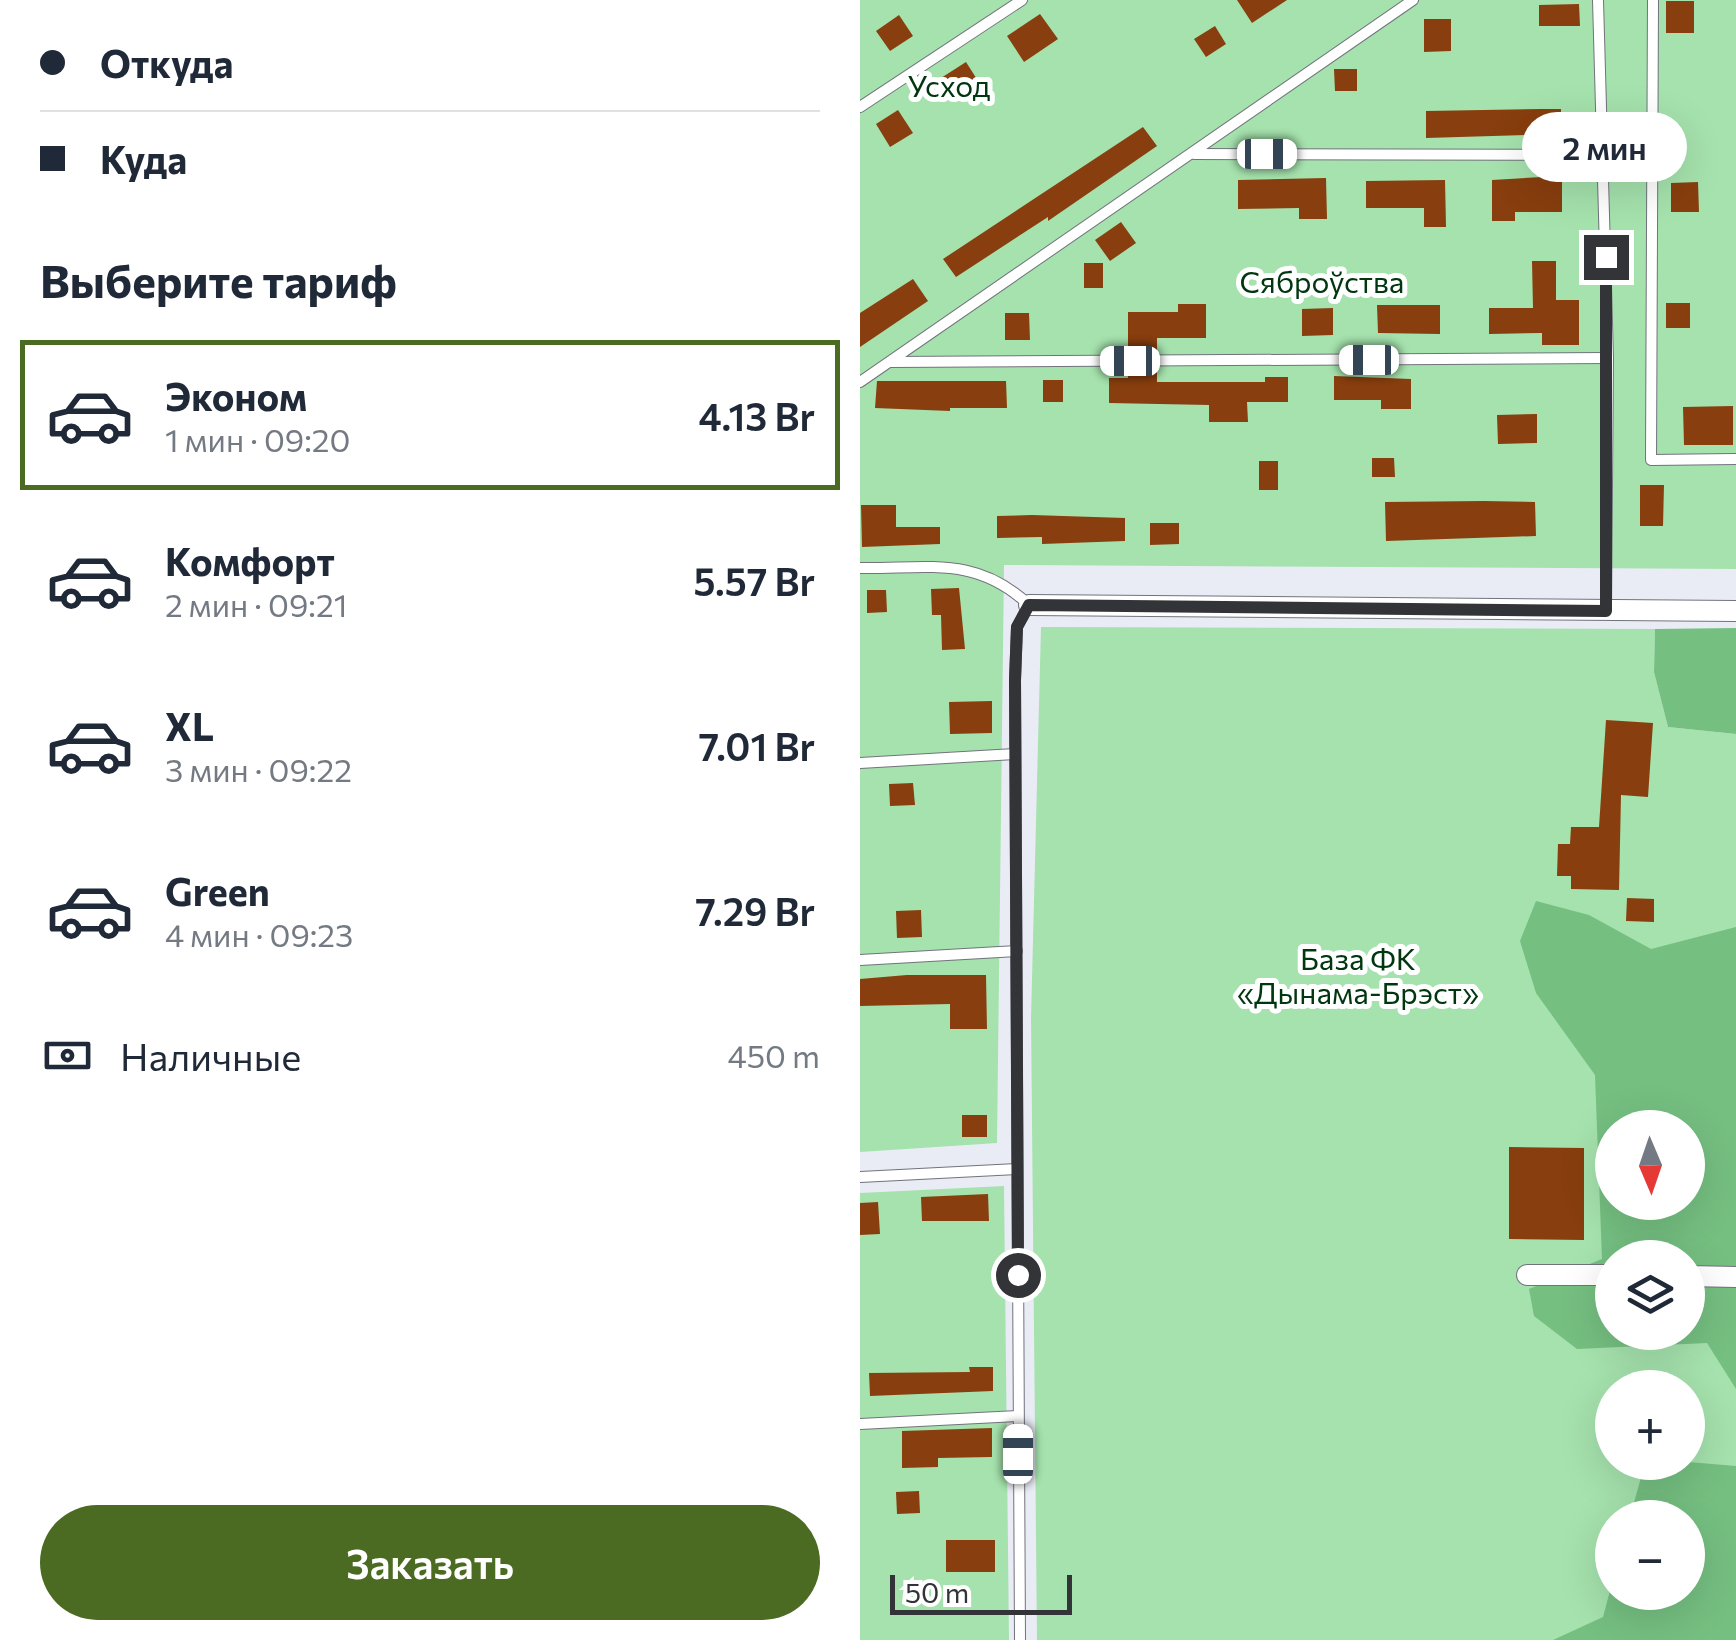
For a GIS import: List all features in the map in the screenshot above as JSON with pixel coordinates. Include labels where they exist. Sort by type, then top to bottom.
[{"type":"street","points":[[1029,605],[1736,610]]},
{"type":"street","points":[[1527,1275],[1595,1276]]},
{"type":"street","points":[[1705,1276],[1736,1276]]},
{"type":"lane","points":[[860,107],[1022,0]]},
{"type":"lane","points":[[860,382],[1413,0]]},
{"type":"lane","points":[[1598,0],[1608,358],[1606,611]]},
{"type":"lane","points":[[1653,0],[1651,460],[1736,459]]},
{"type":"lane","points":[[1192,154],[1603,156]]},
{"type":"lane","points":[[890,362],[1608,358]]},
{"type":"lane","points":[[860,568],[973,569],[1008,586],[1029,605],[1017,627],[1015,754],[1020,1640]]},
{"type":"lane","points":[[860,763],[1015,754]]},
{"type":"lane","points":[[860,960],[1017,951]]},
{"type":"lane","points":[[860,1177],[1017,1170]]},
{"type":"lane","points":[[860,1424],[1018,1416]]},
{"type":"green space","name":"Сяброўства","points":[[860,0],[1736,0],[1736,569],[1004,565],[997,1143],[860,1152]]},
{"type":"green space","name":"База ФК «Дынама-Брэст»","points":[[1041,627],[1655,629],[1654,672],[1668,727],[1736,734],[1736,1640],[1037,1640],[1031,1018]]},
{"type":"green space","points":[[1736,628],[1736,734],[1668,727],[1654,672],[1655,629]]},
{"type":"green space","points":[[1536,901],[1589,915],[1651,949],[1736,927],[1736,1389],[1705,1343],[1705,1240],[1601,1240],[1601,1220],[1705,1220],[1705,1110],[1596,1110],[1595,1075],[1536,993],[1520,941]]},
{"type":"green space","points":[[1004,1186],[1009,1640],[860,1640],[860,1193]]},
{"type":"green space","points":[[1595,1262],[1595,1348],[1577,1349],[1534,1316],[1529,1289]]},
{"type":"green space","points":[[1705,1463],[1736,1466],[1736,1640],[1553,1640],[1603,1617],[1605,1610],[1705,1610],[1705,1500],[1635,1500],[1640,1480],[1705,1480]]},
{"type":"building","points":[[1237,0],[1287,0],[1252,23]]},
{"type":"building","points":[[1666,1],[1694,1],[1694,33],[1666,33]]},
{"type":"building","points":[[1579,4],[1580,26],[1539,26],[1539,5]]},
{"type":"building","points":[[1040,14],[1058,39],[1024,62],[1007,36]]},
{"type":"building","points":[[899,15],[913,36],[890,51],[876,31]]},
{"type":"building","points":[[1424,19],[1451,19],[1451,51],[1424,52]]},
{"type":"building","points":[[1215,26],[1226,44],[1206,57],[1194,39]]},
{"type":"building","points":[[966,62],[980,84],[956,100],[941,78]]},
{"type":"building","points":[[1334,69],[1357,69],[1357,91],[1335,91]]},
{"type":"building","points":[[1561,109],[1561,134],[1426,138],[1426,111]]},
{"type":"building","points":[[898,110],[913,133],[890,147],[876,124]]},
{"type":"building","points":[[1143,127],[1157,146],[1048,221],[1048,217],[956,277],[943,259]]},
{"type":"building","points":[[1562,177],[1562,212],[1515,212],[1515,221],[1492,221],[1492,180]]},
{"type":"building","points":[[1326,178],[1327,219],[1299,219],[1299,208],[1238,209],[1238,180]]},
{"type":"building","points":[[1445,180],[1446,227],[1424,227],[1424,208],[1366,208],[1366,181]]},
{"type":"building","points":[[1698,182],[1699,212],[1671,212],[1671,183]]},
{"type":"building","points":[[1121,222],[1136,243],[1110,261],[1095,240]]},
{"type":"building","points":[[1532,261],[1556,261],[1556,300],[1579,300],[1579,345],[1542,345],[1542,333],[1489,334],[1489,308],[1533,308]]},
{"type":"building","points":[[1084,263],[1103,263],[1103,288],[1084,288]]},
{"type":"building","points":[[913,279],[928,301],[860,347],[860,313]]},
{"type":"building","points":[[1666,303],[1690,303],[1690,328],[1666,328]]},
{"type":"building","points":[[1178,304],[1206,304],[1206,338],[1157,338],[1157,352],[1128,352],[1128,312],[1178,312]]},
{"type":"building","points":[[1377,305],[1440,305],[1440,334],[1378,333]]},
{"type":"building","points":[[1333,308],[1333,335],[1302,336],[1302,309]]},
{"type":"building","points":[[1005,313],[1029,313],[1030,340],[1005,340]]},
{"type":"building","points":[[1128,369],[1157,369],[1157,382],[1265,382],[1265,377],[1288,377],[1288,402],[1247,402],[1248,422],[1209,422],[1209,405],[1109,403],[1109,378],[1128,378]]},
{"type":"building","points":[[1334,376],[1411,379],[1411,409],[1381,409],[1381,400],[1334,400]]},
{"type":"building","points":[[1043,380],[1063,380],[1063,402],[1043,402]]},
{"type":"building","points":[[877,381],[1006,381],[1007,408],[875,408]]},
{"type":"building","points":[[1733,406],[1733,445],[1684,445],[1683,407]]},
{"type":"building","points":[[1537,414],[1537,443],[1498,444],[1497,415]]},
{"type":"building","points":[[1372,458],[1394,458],[1395,477],[1372,477]]},
{"type":"building","points":[[1259,461],[1278,461],[1278,490],[1259,490]]},
{"type":"building","points":[[1640,485],[1664,485],[1663,526],[1640,526]]},
{"type":"building","points":[[1385,502],[1535,502],[1536,536],[1386,541]]},
{"type":"building","points":[[861,505],[896,505],[896,527],[940,527],[940,544],[862,547]]},
{"type":"building","points":[[997,516],[1125,518],[1125,541],[1042,544],[1042,537],[997,538]]},
{"type":"building","points":[[1150,523],[1179,523],[1179,544],[1150,545]]},
{"type":"building","points":[[959,588],[965,649],[942,650],[941,615],[932,615],[931,589]]},
{"type":"building","points":[[867,590],[886,590],[887,612],[867,613]]},
{"type":"building","points":[[992,701],[992,733],[950,734],[949,702]]},
{"type":"building","points":[[1606,720],[1653,723],[1648,797],[1621,795],[1619,890],[1571,889],[1571,876],[1557,876],[1558,844],[1570,844],[1571,827],[1599,827]]},
{"type":"building","points":[[913,783],[915,805],[890,806],[889,784]]},
{"type":"building","points":[[1627,898],[1654,899],[1654,922],[1626,921]]},
{"type":"building","points":[[921,910],[922,937],[897,938],[896,911]]},
{"type":"building","points":[[986,975],[987,1029],[950,1029],[950,1004],[860,1006],[860,979]]},
{"type":"building","points":[[962,1115],[987,1115],[987,1137],[962,1137]]},
{"type":"building","points":[[1509,1147],[1584,1148],[1584,1240],[1509,1239]]},
{"type":"building","points":[[988,1194],[989,1221],[922,1221],[921,1197]]},
{"type":"building","points":[[878,1202],[880,1234],[860,1235],[860,1203]]},
{"type":"building","points":[[969,1367],[993,1367],[993,1391],[870,1396],[869,1373],[970,1372]]},
{"type":"building","points":[[992,1428],[992,1457],[938,1458],[938,1467],[902,1468],[902,1431]]},
{"type":"building","points":[[919,1491],[920,1513],[897,1514],[896,1492]]},
{"type":"building","points":[[946,1540],[995,1540],[995,1572],[946,1572]]},
{"type":"route","points":[[1018,1275],[1015,680],[1017,627],[1029,605],[1606,611],[1606,257]]},
{"type":"park label","name":"Усход","points":[[949,87]]}]
